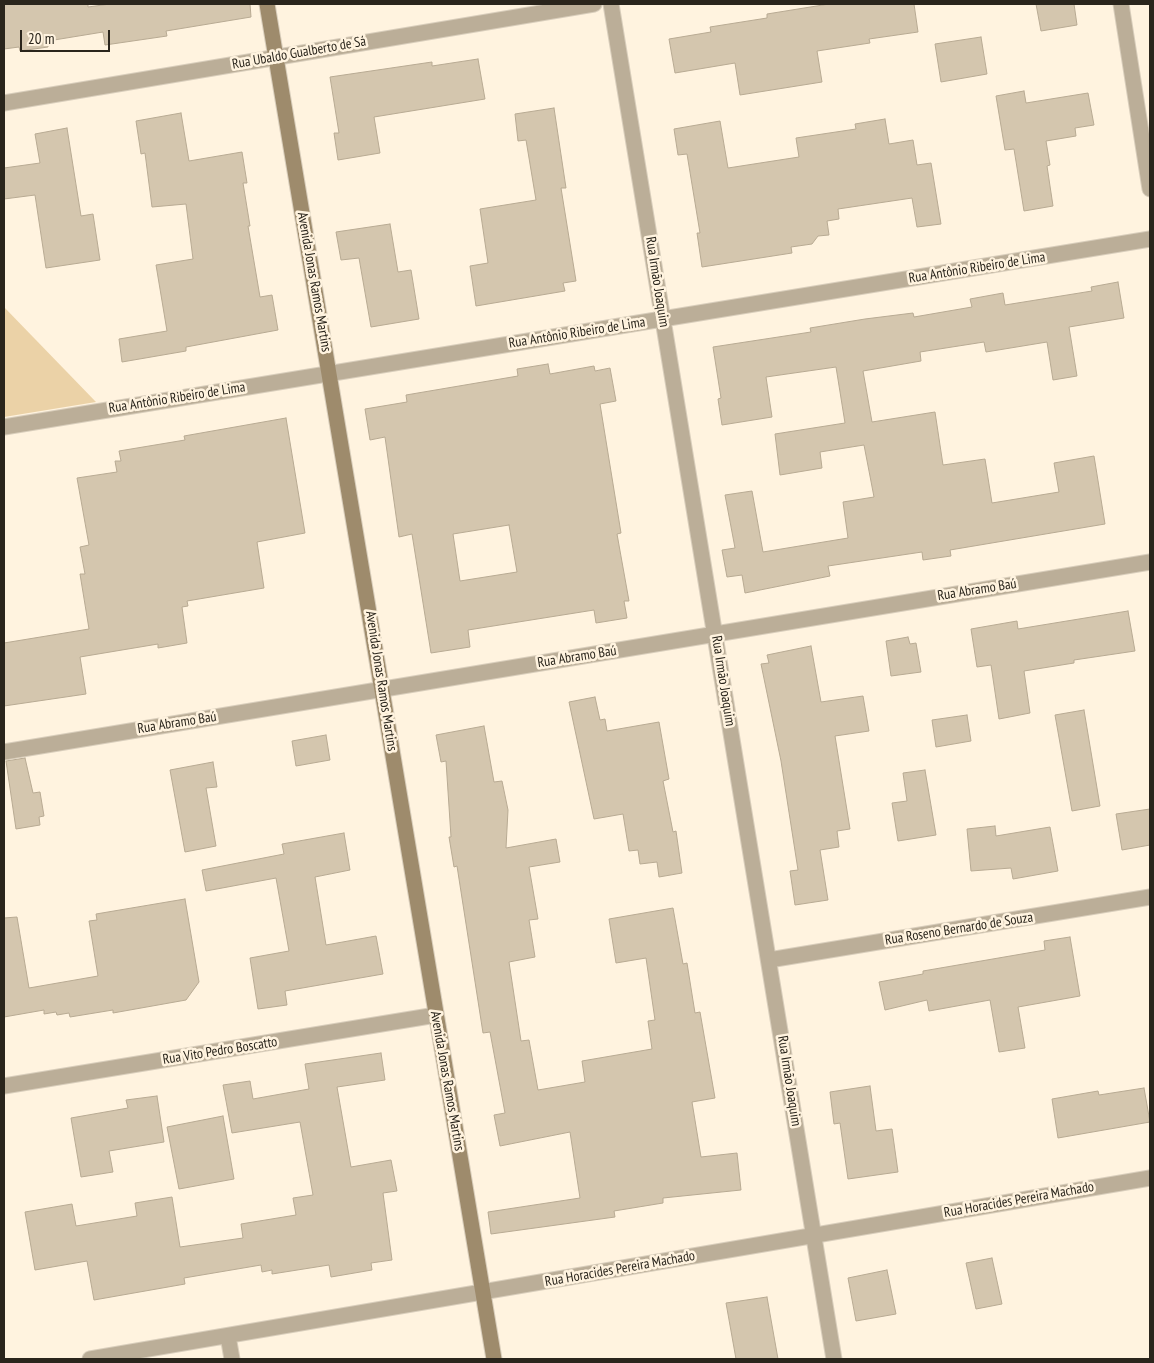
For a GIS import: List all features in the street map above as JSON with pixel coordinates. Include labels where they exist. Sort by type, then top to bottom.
[{"type":"main road","name":"Avenida Jonas Ramos Martins","points":[[267,4],[494,1359]]},
{"type":"street","name":"Rua Ubaldo Gualberto de Sá","points":[[4,103],[594,4]]},
{"type":"street","name":"Rua Irmão Joaquim","points":[[611,4],[834,1359]]},
{"type":"street","points":[[1121,4],[1150,189]]},
{"type":"street","name":"Rua Antônio Ribeiro de Lima","points":[[4,427],[1150,239]]},
{"type":"street","name":"Rua Abramo Baú","points":[[4,752],[1150,562]]},
{"type":"street","name":"Rua Roseno Bernardo de Souza","points":[[769,960],[1150,897]]},
{"type":"street","name":"Rua Vito Pedro Boscatto","points":[[4,1086],[436,1015]]},
{"type":"street","name":"Rua Horacides Pereira Machado","points":[[90,1359],[1150,1178]]},
{"type":"street","points":[[228,1336],[232,1359]]},
{"type":"shaded area","points":[[4,307],[96,402],[4,417]]},
{"type":"building","points":[[4,4],[88,4],[88,7],[110,4],[250,4],[251,17],[166,31],[167,36],[105,45],[103,32],[48,41],[48,47],[20,51],[19,47],[4,49]]},
{"type":"building","points":[[829,4],[914,4],[918,32],[869,39],[870,43],[817,51],[822,82],[740,95],[735,63],[675,73],[669,39],[711,32],[710,27],[767,18],[767,14]]},
{"type":"building","points":[[1036,4],[1074,4],[1077,25],[1041,31]]},
{"type":"building","points":[[981,37],[987,74],[941,82],[935,44]]},
{"type":"building","points":[[478,59],[485,99],[374,117],[380,153],[338,160],[334,133],[339,133],[330,77],[432,62],[432,66]]},
{"type":"building","points":[[1024,91],[1026,103],[1088,93],[1094,125],[1075,128],[1076,136],[1046,141],[1050,165],[1047,166],[1053,206],[1024,211],[1014,149],[1005,150],[996,96]]},
{"type":"building","points":[[554,108],[566,188],[561,188],[576,281],[563,283],[565,291],[476,306],[470,266],[488,263],[480,209],[536,200],[526,140],[518,141],[515,114]]},
{"type":"building","points":[[181,113],[189,161],[242,152],[247,183],[243,183],[250,226],[248,226],[260,297],[272,295],[278,330],[186,347],[186,351],[122,362],[119,339],[167,331],[156,265],[193,259],[186,204],[152,207],[145,153],[141,154],[136,121]]},
{"type":"building","points":[[885,119],[889,144],[913,140],[917,165],[931,163],[941,224],[917,227],[912,198],[838,209],[839,219],[827,221],[829,235],[818,236],[812,244],[791,247],[792,253],[702,267],[697,233],[700,233],[687,154],[678,155],[674,129],[720,121],[728,168],[799,157],[796,138],[856,129],[855,124]]},
{"type":"building","points":[[67,128],[81,216],[93,214],[100,260],[46,268],[35,195],[4,199],[4,168],[40,163],[35,134]]},
{"type":"building","points":[[390,224],[398,272],[411,270],[419,319],[371,327],[359,258],[341,260],[336,232]]},
{"type":"building","points":[[1118,282],[1124,318],[1069,327],[1077,376],[1053,380],[1047,342],[986,352],[984,342],[920,352],[921,361],[863,371],[872,422],[935,412],[943,465],[985,459],[992,503],[1059,492],[1054,463],[1094,456],[1105,524],[950,550],[951,556],[923,560],[922,552],[828,566],[830,576],[745,593],[742,575],[727,577],[722,550],[735,548],[725,495],[752,491],[763,552],[848,538],[843,502],[874,497],[864,445],[820,452],[822,468],[780,475],[775,434],[845,423],[836,367],[766,377],[772,417],[722,425],[718,399],[721,398],[713,347],[811,332],[810,328],[865,319],[913,313],[914,317],[972,307],[970,299],[1003,293],[1005,305],[1092,291],[1091,287]]},
{"type":"building","points":[[548,364],[550,374],[594,366],[595,371],[610,368],[616,401],[600,404],[621,533],[617,534],[629,601],[624,601],[627,618],[596,623],[594,610],[468,630],[470,647],[431,653],[412,534],[399,537],[385,437],[370,440],[365,409],[407,402],[406,395],[518,376],[517,369]],"holes":[[[509,525],[517,572],[460,581],[453,534]]]},
{"type":"building","points":[[286,418],[305,533],[257,542],[264,588],[187,601],[188,606],[182,607],[187,643],[158,648],[158,644],[80,657],[86,694],[4,706],[4,643],[89,629],[80,574],[85,574],[80,547],[89,545],[77,478],[117,472],[115,461],[121,461],[119,451],[185,440],[184,436]]},
{"type":"building","points":[[1128,611],[1135,651],[1074,660],[1074,663],[1024,671],[1030,713],[999,719],[991,665],[977,667],[971,629],[1017,621],[1018,629]]},
{"type":"building","points":[[908,637],[910,644],[916,643],[921,672],[891,676],[886,641]]},
{"type":"building","points":[[811,646],[821,702],[863,696],[869,731],[835,736],[850,829],[837,831],[839,847],[820,850],[828,900],[795,905],[790,871],[798,870],[781,761],[761,664],[769,663],[767,655]]},
{"type":"building","points":[[595,697],[600,720],[605,719],[607,731],[659,722],[669,779],[663,781],[673,832],[676,831],[682,873],[659,877],[657,862],[640,864],[638,850],[629,851],[623,814],[594,819],[569,702]]},
{"type":"building","points":[[1084,710],[1100,806],[1072,811],[1055,715]]},
{"type":"building","points":[[967,715],[971,741],[936,747],[932,720]]},
{"type":"building","points":[[484,726],[494,782],[502,781],[508,810],[506,848],[556,839],[560,862],[529,867],[538,919],[529,920],[535,957],[509,962],[521,1041],[529,1040],[538,1090],[585,1082],[582,1061],[652,1049],[648,1021],[655,1020],[646,958],[616,963],[609,919],[673,908],[683,964],[687,963],[695,1013],[700,1012],[715,1098],[692,1102],[701,1157],[737,1153],[741,1190],[663,1198],[663,1203],[614,1211],[615,1217],[491,1234],[488,1212],[580,1198],[570,1132],[500,1146],[494,1115],[505,1113],[490,1032],[483,1033],[457,866],[454,867],[449,837],[451,837],[446,761],[441,762],[436,735]]},
{"type":"building","points":[[326,735],[330,760],[296,766],[292,741]]},
{"type":"building","points":[[25,758],[33,793],[40,792],[44,816],[39,817],[40,825],[16,829],[6,761]]},
{"type":"building","points":[[213,762],[217,787],[206,788],[216,846],[185,852],[170,770]]},
{"type":"building","points":[[925,770],[936,835],[898,841],[892,803],[907,801],[903,773]]},
{"type":"building","points":[[1150,809],[1150,845],[1122,850],[1116,814]]},
{"type":"building","points":[[995,826],[996,836],[1050,827],[1058,871],[1013,879],[1011,868],[971,871],[967,829]]},
{"type":"building","points":[[344,833],[350,870],[315,877],[326,945],[376,936],[383,974],[285,991],[287,1005],[258,1009],[250,958],[289,951],[276,878],[206,891],[202,870],[284,854],[282,844]]},
{"type":"building","points":[[185,899],[199,982],[186,1000],[113,1013],[113,1010],[70,1017],[69,1013],[57,1015],[56,1012],[44,1014],[44,1010],[4,1017],[4,918],[17,917],[29,988],[98,976],[89,921],[97,920],[96,914]]},
{"type":"building","points":[[1070,937],[1080,996],[1018,1007],[1025,1048],[999,1052],[990,1000],[929,1011],[927,1000],[885,1010],[879,982],[923,974],[923,971],[1045,950],[1044,941]]},
{"type":"building","points":[[381,1053],[385,1080],[337,1087],[351,1167],[391,1160],[397,1191],[383,1193],[392,1260],[371,1263],[372,1270],[331,1277],[329,1265],[272,1274],[272,1270],[262,1272],[261,1265],[184,1278],[185,1284],[94,1300],[87,1261],[35,1270],[25,1212],[72,1204],[76,1226],[137,1216],[135,1203],[172,1197],[180,1247],[243,1238],[241,1224],[296,1215],[293,1198],[313,1195],[300,1122],[232,1133],[223,1085],[250,1081],[253,1099],[309,1089],[305,1064]]},
{"type":"building","points":[[870,1086],[876,1131],[892,1129],[898,1172],[848,1179],[840,1123],[834,1124],[830,1092]]},
{"type":"building","points":[[1144,1088],[1150,1122],[1058,1138],[1052,1099],[1098,1091],[1099,1095]]},
{"type":"building","points":[[157,1096],[164,1142],[109,1151],[113,1172],[81,1177],[71,1118],[128,1108],[126,1100]]},
{"type":"building","points":[[223,1116],[234,1179],[179,1189],[167,1127]]},
{"type":"building","points":[[992,1258],[1002,1304],[976,1309],[966,1263]]},
{"type":"building","points":[[887,1270],[896,1314],[856,1321],[848,1278]]},
{"type":"building","points":[[767,1297],[778,1359],[736,1359],[726,1303]]}]
